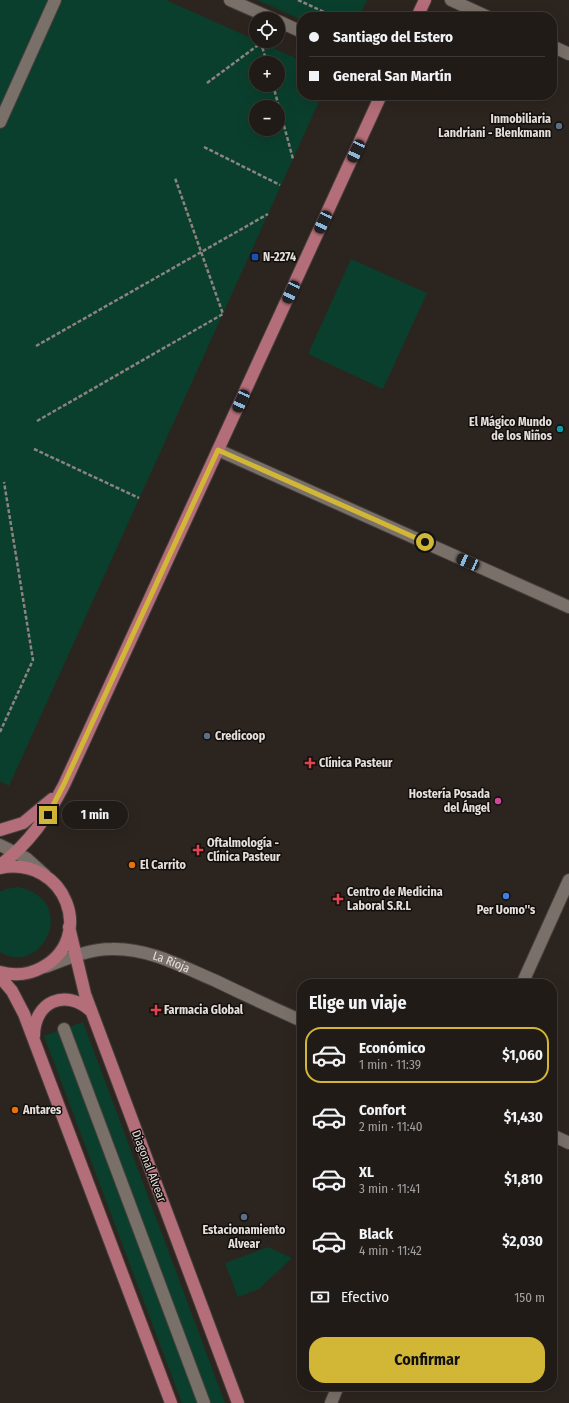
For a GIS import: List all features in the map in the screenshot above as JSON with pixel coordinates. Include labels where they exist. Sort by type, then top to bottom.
[{"type":"main road","points":[[419,12],[425,0]]},
{"type":"main road","points":[[0,865],[16,852],[37,831],[48,815],[64,784],[380,100]]},
{"type":"main road","points":[[0,830],[23,823],[33,816],[64,784]]},
{"type":"main road","name":"Diagonal Alvear","points":[[0,868],[23,866],[45,875],[57,885],[65,897],[69,911],[69,926],[85,994],[238,1403]]},
{"type":"main road","name":"Diagonal Alvear","points":[[0,972],[20,975],[34,971],[47,964],[58,954],[65,941],[69,926]]},
{"type":"main road","points":[[0,977],[18,1001],[34,1039],[170,1403]]},
{"type":"main road","points":[[34,1039],[34,1029],[39,1013],[50,1003],[68,999],[85,1006],[92,1012]]},
{"type":"street","points":[[0,122],[55,0]]},
{"type":"street","points":[[230,0],[258,12]]},
{"type":"street","points":[[451,0],[477,12]]},
{"type":"street","points":[[285,24],[297,30]]},
{"type":"street","points":[[557,48],[569,54]]},
{"type":"street","points":[[218,450],[569,607]]},
{"type":"street","points":[[0,845],[26,858],[45,875]]},
{"type":"street","points":[[524,979],[569,880]]},
{"type":"street","name":"La Rioja","points":[[34,971],[75,955],[112,948],[139,951],[182,966],[297,1019]]},
{"type":"street","points":[[64,1029],[204,1403]]},
{"type":"street","points":[[557,1137],[569,1142]]},
{"type":"street","points":[[331,1403],[336,1391]]},
{"type":"path","points":[[298,0],[324,12]]},
{"type":"path","points":[[207,83],[261,43],[264,56]]},
{"type":"path","points":[[274,92],[293,159]]},
{"type":"path","points":[[204,147],[280,185]]},
{"type":"path","points":[[37,421],[223,314],[175,178]]},
{"type":"path","points":[[36,346],[268,214]]},
{"type":"path","points":[[34,449],[139,498]]},
{"type":"path","points":[[0,732],[33,660],[4,482]]},
{"type":"green space","points":[[0,0],[166,0],[249,37],[249,48],[273,48],[297,59],[297,100],[320,100],[9,786],[0,781]]},
{"type":"green space","points":[[257,0],[367,0],[361,12],[297,12],[297,18]]},
{"type":"green space","points":[[351,259],[427,293],[383,389],[308,354]]},
{"type":"green space","points":[[18,887],[37,895],[48,907],[51,921],[48,934],[40,947],[29,955],[15,957],[0,952],[0,892],[6,889]]},
{"type":"green space","points":[[83,1022],[225,1403],[182,1403],[44,1036]]},
{"type":"green space","points":[[268,1247],[292,1258],[259,1289],[238,1297],[225,1263]]},
{"type":"place","name":"Inmobiliaria Landriani - Blenkmann","points":[[559,126]]},
{"type":"place","name":"N-2274","points":[[255,257]]},
{"type":"place","name":"El Mágico Mundo de los Niños","points":[[560,429]]},
{"type":"place","name":"Credicoop","points":[[207,736]]},
{"type":"place","name":"Clínica Pasteur","points":[[310,763]]},
{"type":"place","name":"Hostería Posada del Ángel","points":[[498,801]]},
{"type":"place","name":"Oftalmología - Clínica Pasteur","points":[[198,850]]},
{"type":"place","name":"El Carrito","points":[[132,865]]},
{"type":"place","name":"Per Uomo''s","points":[[506,896]]},
{"type":"place","name":"Centro de Medicina Laboral S.R.L","points":[[338,899]]},
{"type":"place","name":"Farmacia Global","points":[[156,1010]]},
{"type":"place","name":"Antares","points":[[15,1110]]},
{"type":"place","name":"Estacionamiento Alvear","points":[[244,1217]]},
{"type":"route","points":[[48,815],[64,784],[218,450],[425,542]]}]
